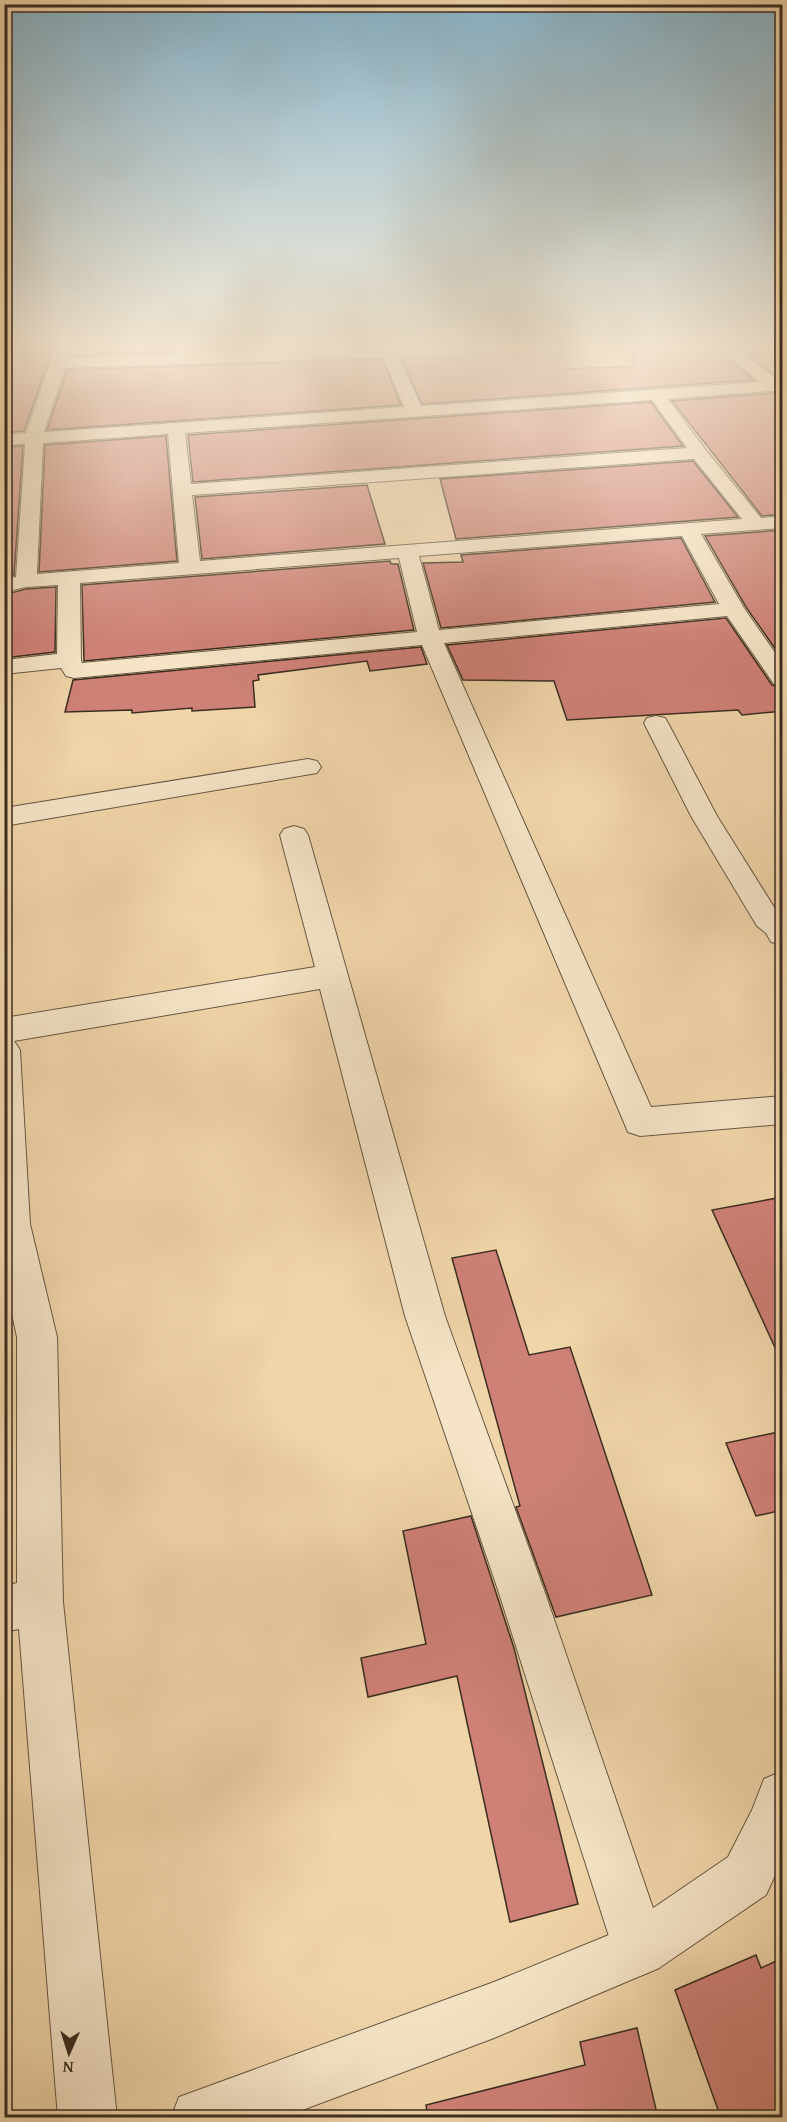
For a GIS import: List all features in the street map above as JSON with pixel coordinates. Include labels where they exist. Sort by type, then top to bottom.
[{"type":"street","points":[[26,581],[34,445]]},
{"type":"street","points":[[178,445],[190,569]]},
{"type":"street","points":[[693,445],[756,524]]},
{"type":"street","points":[[182,490],[699,453]]},
{"type":"street","points":[[4,586],[26,581],[69,580],[783,522]]},
{"type":"street","points":[[689,530],[733,609],[783,679]]},
{"type":"street","points":[[408,552],[430,638],[640,1122],[783,1110]]},
{"type":"street","points":[[69,580],[69,660],[74,671],[733,609]]},
{"type":"street","points":[[4,667],[69,660]]},
{"type":"street","points":[[656,723],[704,816],[767,919],[778,927],[783,935]]},
{"type":"street","points":[[4,817],[308,768]]},
{"type":"street","points":[[294,835],[334,975],[425,1316],[521,1590],[640,1949]]},
{"type":"street","points":[[4,1030],[334,975]]},
{"type":"street","points":[[4,1050],[8,1225],[37,1337],[22,1606],[88,2118]]},
{"type":"street","points":[[200,2118],[494,2010],[640,1949],[747,1876],[780,1811]]},
{"type":"building","points":[[45,445],[167,445],[177,561],[39,572]]},
{"type":"building","points":[[189,445],[683,446],[193,482]]},
{"type":"building","points":[[706,445],[783,445],[783,514],[762,516]]},
{"type":"building","points":[[23,446],[14,575],[8,576],[12,536],[4,536],[4,447]]},
{"type":"building","points":[[693,461],[738,517],[456,539],[440,479]]},
{"type":"building","points":[[367,485],[385,544],[202,559],[195,497]]},
{"type":"building","points":[[783,530],[783,660],[746,607],[705,536]]},
{"type":"building","points":[[681,538],[715,602],[441,628],[423,563],[463,562],[461,555]]},
{"type":"building","points":[[390,561],[391,564],[398,564],[414,630],[84,661],[82,585]]},
{"type":"building","points":[[56,587],[55,652],[4,658],[7,594],[26,589]]},
{"type":"building","points":[[726,618],[772,685],[783,688],[783,711],[742,715],[738,710],[567,720],[554,681],[463,680],[447,645]]},
{"type":"building","points":[[421,647],[427,664],[370,671],[367,661],[258,675],[259,680],[253,681],[255,707],[192,711],[192,708],[132,713],[132,710],[65,712],[73,680]]},
{"type":"building","points":[[783,1197],[783,1365],[712,1210]]},
{"type":"building","points":[[496,1250],[529,1355],[570,1347],[652,1595],[556,1617],[516,1507],[520,1506],[452,1258]]},
{"type":"building","points":[[783,1431],[783,1510],[756,1516],[726,1443]]},
{"type":"building","points":[[471,1516],[514,1648],[578,1904],[510,1922],[457,1676],[368,1697],[361,1658],[426,1644],[403,1531]]},
{"type":"building","points":[[756,1955],[761,1968],[783,1958],[783,2118],[721,2118],[675,1990]]},
{"type":"building","points":[[637,2028],[658,2118],[428,2118],[426,2105],[585,2065],[580,2042]]}]
